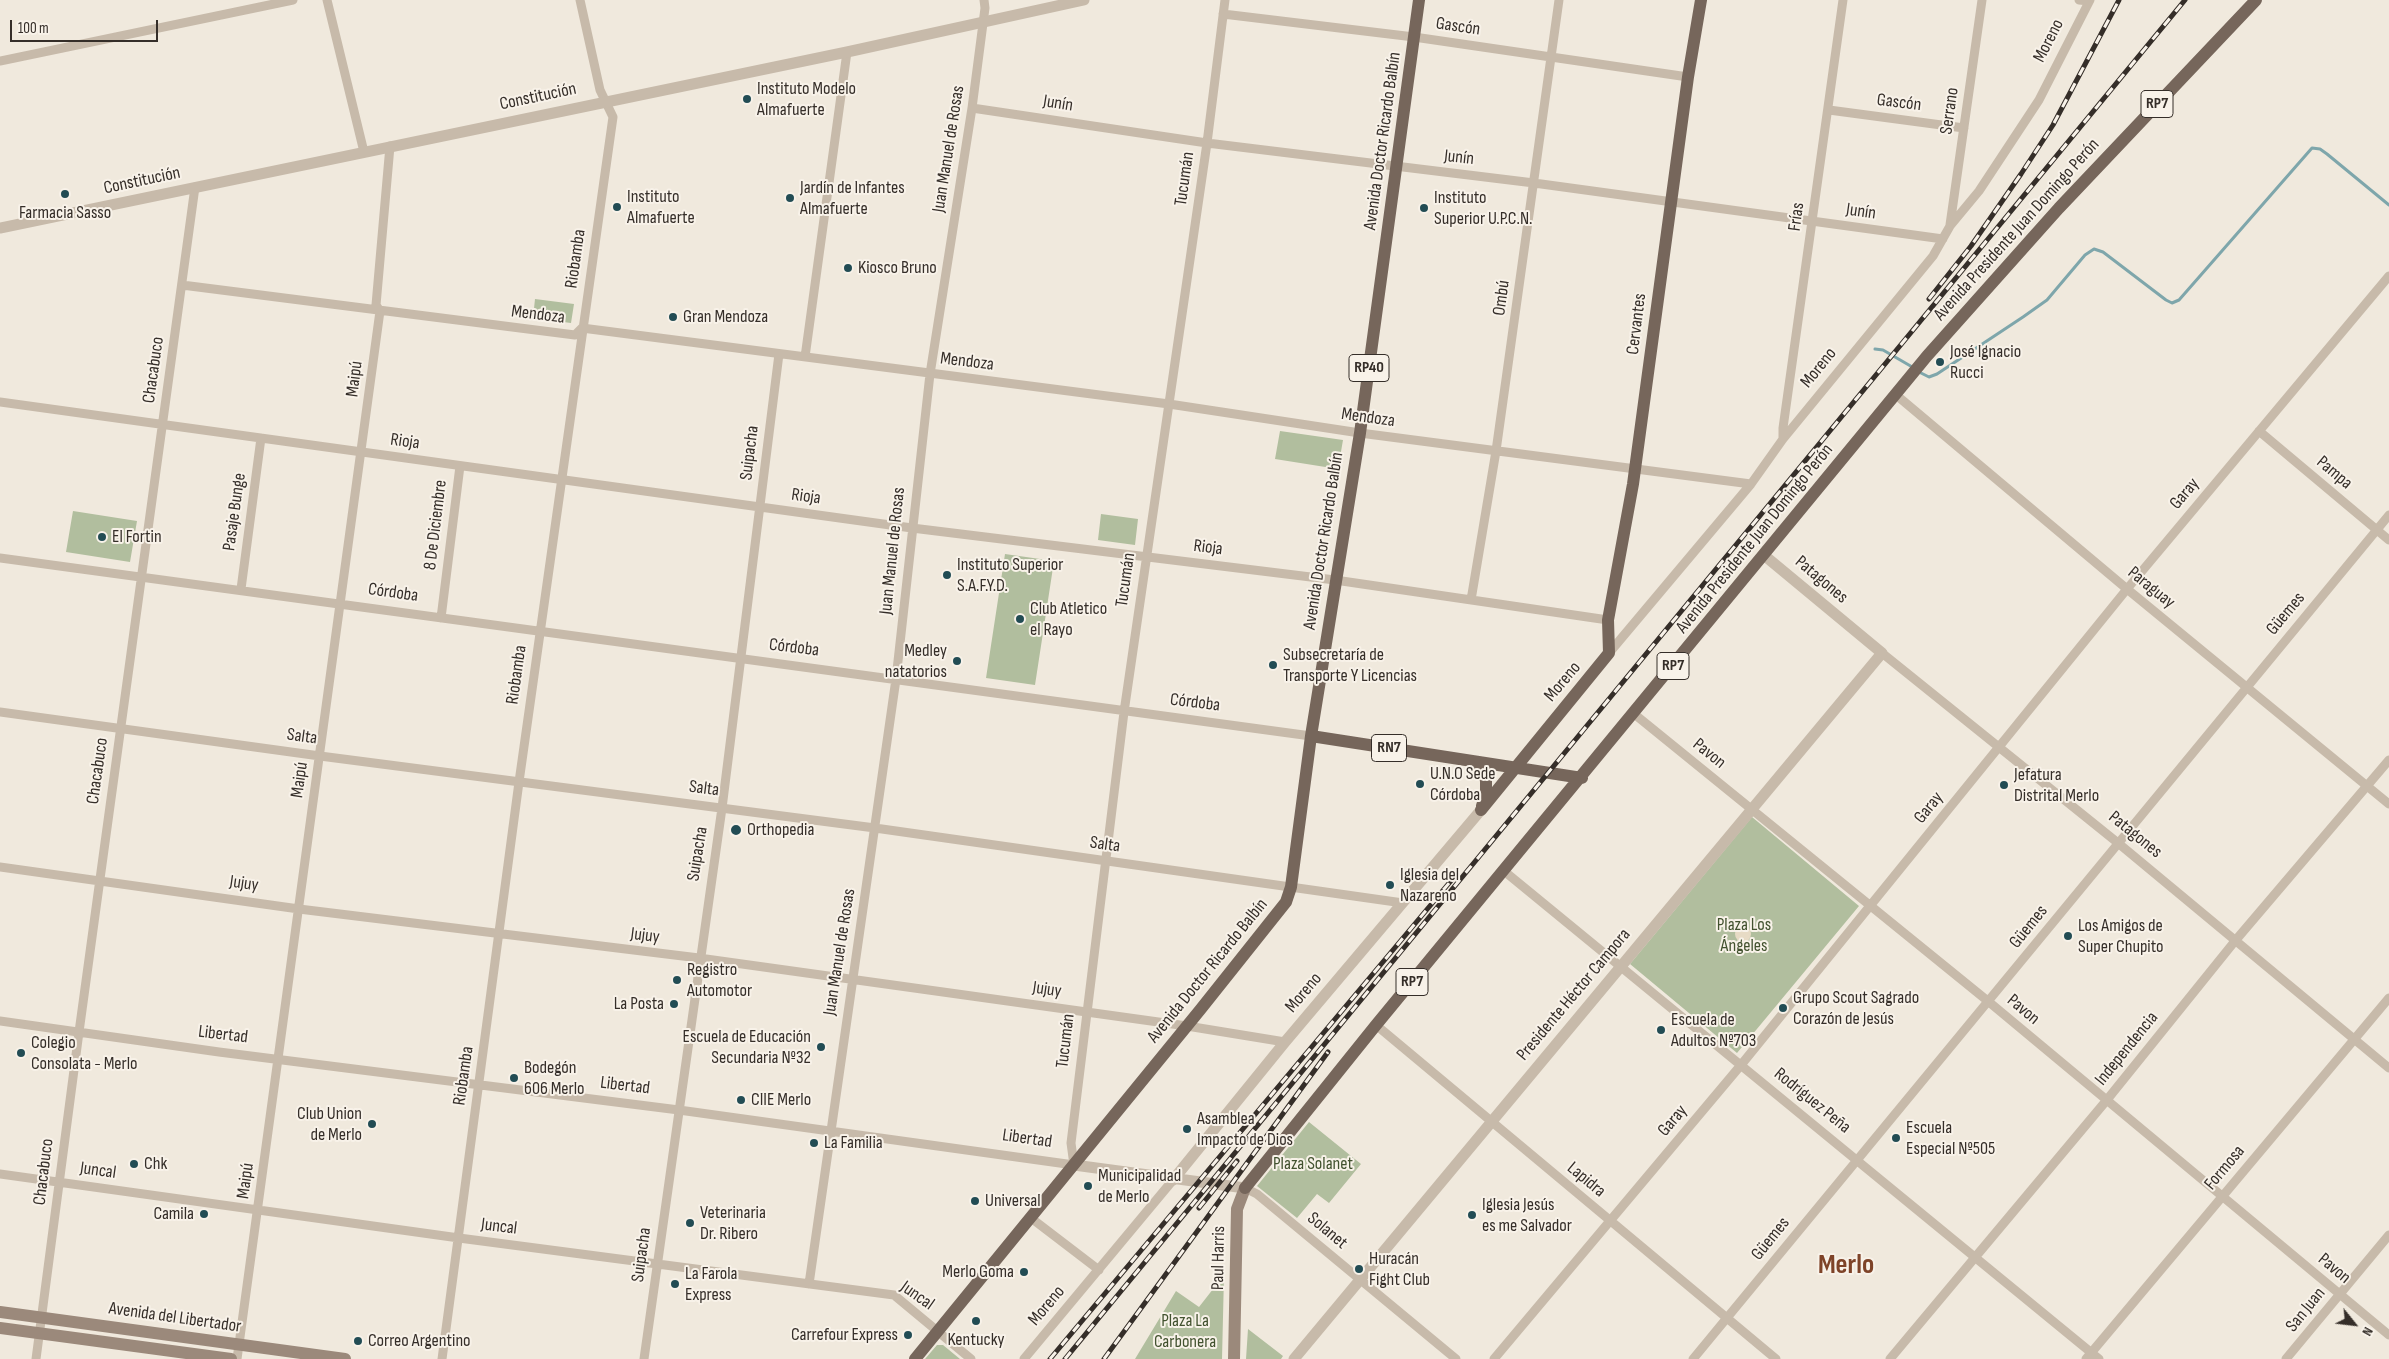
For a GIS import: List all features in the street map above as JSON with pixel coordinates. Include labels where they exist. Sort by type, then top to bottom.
[{"type":"main road","name":"Avenida Doctor Ricardo Balbín","points":[[1074,1165],[1280,911],[1291,887],[1311,736],[1360,433],[1419,0]]},
{"type":"main road","name":"Cervantes","points":[[1609,653],[1608,620],[1635,470],[1688,77],[1701,0]]},
{"type":"main road","name":"Avenida Presidente Juan Domingo Perón","points":[[1245,1188],[1376,1025],[1765,556],[1927,356],[2053,214],[2256,0]]},
{"type":"main road","name":"Moreno","points":[[1481,810],[1609,653]]},
{"type":"main road","name":"Córdoba","points":[[1311,736],[1582,778]]},
{"type":"main road","points":[[1466,760],[1478,767],[1486,780],[1486,794],[1481,810]]},
{"type":"main road","points":[[915,1359],[1074,1165]]},
{"type":"main road","name":"Paul Harris","points":[[1234,1359],[1237,1209],[1245,1188]]},
{"type":"main road","name":"Avenida del Libertador","points":[[0,1312],[345,1359]]},
{"type":"main road","name":"Avenida del Libertador","points":[[0,1328],[231,1359]]},
{"type":"street","points":[[0,60],[293,0]]},
{"type":"street","points":[[327,0],[364,152]]},
{"type":"street","name":"Riobamba","points":[[442,1359],[519,782],[582,328],[614,117],[600,90],[580,0]]},
{"type":"street","name":"Juan Manuel de Rosas","points":[[808,1284],[896,679],[930,374],[972,108],[986,8],[984,0]]},
{"type":"street","name":"Constitución","points":[[0,228],[847,52],[1084,0]]},
{"type":"street","name":"Tucumán","points":[[1074,1165],[1070,1144],[1124,712],[1207,143],[1225,0]]},
{"type":"street","name":"Ombú","points":[[1470,600],[1496,451],[1559,0]]},
{"type":"street","name":"Frías","points":[[1783,439],[1843,0]]},
{"type":"street","name":"Serrano","points":[[1950,226],[1982,0]]},
{"type":"street","points":[[2079,0],[2090,1]]},
{"type":"street","name":"Moreno","points":[[1609,653],[1750,484],[1783,439],[1933,256],[1950,226],[1979,191],[2039,100],[2090,1]]},
{"type":"street","name":"Gascón","points":[[1223,14],[1414,37],[1688,77]]},
{"type":"street","points":[[805,357],[847,52]]},
{"type":"street","name":"Junín","points":[[972,108],[1207,143],[1397,168],[1534,183],[1943,240]]},
{"type":"street","name":"Gascón","points":[[1829,110],[1964,128]]},
{"type":"street","name":"Maipú","points":[[237,1359],[380,311],[376,305],[390,146]]},
{"type":"street","name":"Chacabuco","points":[[36,1359],[78,1032],[195,188]]},
{"type":"street","name":"Garay","points":[[1494,1359],[1741,1064],[2000,748],[2127,589],[2389,276]]},
{"type":"street","name":"Mendoza","points":[[182,285],[575,336],[582,328],[1168,404],[1360,433],[1750,484]]},
{"type":"street","name":"Suipacha","points":[[644,1359],[699,958],[722,808],[739,658],[779,354]]},
{"type":"street","name":"Paraguay","points":[[1895,394],[2127,589],[2389,804]]},
{"type":"street","name":"Rioja","points":[[0,402],[912,528],[1335,580],[1608,620]]},
{"type":"street","name":"Pampa","points":[[2259,431],[2389,540]]},
{"type":"street","name":"Pasaje Bunge","points":[[241,590],[262,438]]},
{"type":"street","name":"8 De Diciembre","points":[[441,618],[460,466]]},
{"type":"street","name":"Güemes","points":[[1693,1359],[1989,1002],[2389,514]]},
{"type":"street","name":"Patagones","points":[[1765,556],[2118,843],[2389,1068]]},
{"type":"street","name":"Córdoba","points":[[0,558],[1311,736]]},
{"type":"street","name":"Presidente Héctor Campora","points":[[1294,1359],[1882,653]]},
{"type":"street","name":"Salta","points":[[0,712],[320,756],[875,828],[1402,903]]},
{"type":"street","name":"Pavon","points":[[1633,713],[1750,810],[1989,1002],[2389,1335]]},
{"type":"street","name":"Independencia","points":[[1890,1359],[1974,1256],[2106,1101],[2235,941],[2389,760]]},
{"type":"street","name":"Moreno","points":[[1024,1359],[1285,1042],[1481,810]]},
{"type":"street","name":"Jujuy","points":[[0,867],[299,908],[699,958],[1187,1026],[1285,1042]]},
{"type":"street","name":"Rodríguez Peña","points":[[1504,870],[1858,1159],[2089,1356],[2099,1359]]},
{"type":"street","name":"Formosa","points":[[2089,1356],[2389,998]]},
{"type":"street","name":"Libertad","points":[[0,1021],[479,1086],[831,1130],[1173,1180],[1245,1188]]},
{"type":"street","name":"Lapidra","points":[[1376,1025],[1776,1359]]},
{"type":"street","name":"Juncal","points":[[0,1174],[258,1211],[894,1295],[971,1359]]},
{"type":"street","name":"Solanet","points":[[1245,1188],[1257,1194],[1456,1359]]},
{"type":"street","points":[[1031,1218],[1099,1270]]},
{"type":"street","name":"San Juan","points":[[2286,1359],[2389,1235]]},
{"type":"green space","points":[[535,299],[574,304],[571,323],[533,318]]},
{"type":"green space","points":[[1280,431],[1343,440],[1338,469],[1275,459]]},
{"type":"green space","name":"El Fortin","points":[[73,511],[137,521],[130,562],[66,552]]},
{"type":"green space","points":[[1101,514],[1138,519],[1135,545],[1098,540]]},
{"type":"green space","name":"Club Atletico el Rayo","points":[[1005,554],[1054,561],[1035,685],[986,678]]},
{"type":"green space","name":"Plaza Los Ángeles","points":[[1752,817],[1859,906],[1737,1053],[1630,964]]},
{"type":"green space","name":"Plaza Solanet","points":[[1309,1122],[1361,1164],[1329,1203],[1317,1194],[1297,1218],[1257,1186]]},
{"type":"green space","name":"Plaza La Carbonera","points":[[1224,1275],[1222,1359],[1135,1359],[1176,1291],[1199,1307]]},
{"type":"green space","points":[[1248,1329],[1283,1356],[1281,1359],[1246,1359]]},
{"type":"green space","points":[[937,1345],[943,1345],[960,1359],[925,1359]]},
{"type":"shaded area","points":[[1743,926],[1749,928],[1751,934],[1749,940],[1743,942],[1737,940],[1735,934],[1737,928]]},
{"type":"waterway","points":[[1919,372],[1929,377],[1937,374],[2023,317],[2047,300],[2085,255],[2094,249],[2103,252],[2166,300],[2172,303],[2179,300],[2312,148],[2320,149],[2327,154],[2389,205]]},
{"type":"waterway","points":[[1875,349],[1883,350],[1914,368]]},
{"type":"railway","points":[[1929,299],[1971,246],[2053,125],[2119,0]]},
{"type":"railway","points":[[1065,1359],[2185,0]]},
{"type":"railway","points":[[1050,1359],[1455,876]]},
{"type":"railway","points":[[1104,1359],[1328,1052]]},
{"type":"railway","points":[[1199,1208],[1237,1161]]},
{"type":"place","name":"Instituto Modelo Almafuerte","points":[[747,99]]},
{"type":"place","name":"Farmacia Sasso","points":[[65,194]]},
{"type":"place","name":"Jardín de Infantes Almafuerte","points":[[790,198]]},
{"type":"place","name":"Instituto Almafuerte","points":[[617,207]]},
{"type":"place","name":"Instituto Superior U.P.C.N.","points":[[1424,208]]},
{"type":"place","name":"Kiosco Bruno","points":[[848,268]]},
{"type":"place","name":"Gran Mendoza","points":[[673,317]]},
{"type":"place","name":"José Ignacio Rucci","points":[[1940,362]]},
{"type":"place","name":"El Fortin","points":[[102,537]]},
{"type":"place","name":"Instituto Superior S.A.F.Y.D.","points":[[947,575]]},
{"type":"place","name":"Club Atletico el Rayo","points":[[1020,619]]},
{"type":"place","name":"Medley natatorios","points":[[957,661]]},
{"type":"place","name":"Subsecretaría de Transporte Y Licencias","points":[[1273,665]]},
{"type":"place","name":"U.N.O Sede Córdoba","points":[[1420,784]]},
{"type":"place","name":"Jefatura Distrital Merlo","points":[[2004,785]]},
{"type":"place","name":"Orthopedia","points":[[736,830]]},
{"type":"place","name":"Iglesia del Nazareno","points":[[1390,885]]},
{"type":"place","name":"Los Amigos de Super Chupito","points":[[2068,936]]},
{"type":"place","name":"Registro Automotor","points":[[677,980]]},
{"type":"place","name":"La Posta","points":[[674,1004]]},
{"type":"place","name":"Grupo Scout Sagrado Corazón de Jesús","points":[[1783,1008]]},
{"type":"place","name":"Escuela de Adultos Nº703","points":[[1661,1030]]},
{"type":"place","name":"Escuela de Educación Secundaria Nº32","points":[[821,1047]]},
{"type":"place","name":"Colegio Consolata - Merlo","points":[[21,1053]]},
{"type":"place","name":"Bodegón 606 Merlo","points":[[514,1078]]},
{"type":"place","name":"CIIE Merlo","points":[[741,1100]]},
{"type":"place","name":"Club Union de Merlo","points":[[372,1124]]},
{"type":"place","name":"Asamblea Impacto de Dios","points":[[1187,1129]]},
{"type":"place","name":"Escuela Especial Nº505","points":[[1896,1138]]},
{"type":"place","name":"La Familia","points":[[814,1143]]},
{"type":"place","name":"Chk","points":[[134,1164]]},
{"type":"place","name":"Municipalidad de Merlo","points":[[1088,1186]]},
{"type":"place","name":"Universal","points":[[975,1201]]},
{"type":"place","name":"Camila","points":[[204,1214]]},
{"type":"place","name":"Iglesia Jesús es me Salvador","points":[[1472,1215]]},
{"type":"place","name":"Veterinaria Dr. Ribero","points":[[690,1223]]},
{"type":"place","name":"Huracán Fight Club","points":[[1359,1269]]},
{"type":"place","name":"Merlo Goma","points":[[1024,1272]]},
{"type":"place","name":"La Farola Express","points":[[675,1284]]},
{"type":"place","name":"Kentucky","points":[[976,1321]]},
{"type":"place","name":"Carrefour Express","points":[[908,1335]]},
{"type":"place","name":"Correo Argentino","points":[[358,1341]]},
{"type":"district","name":"Merlo","points":[[1846,1266]]}]
